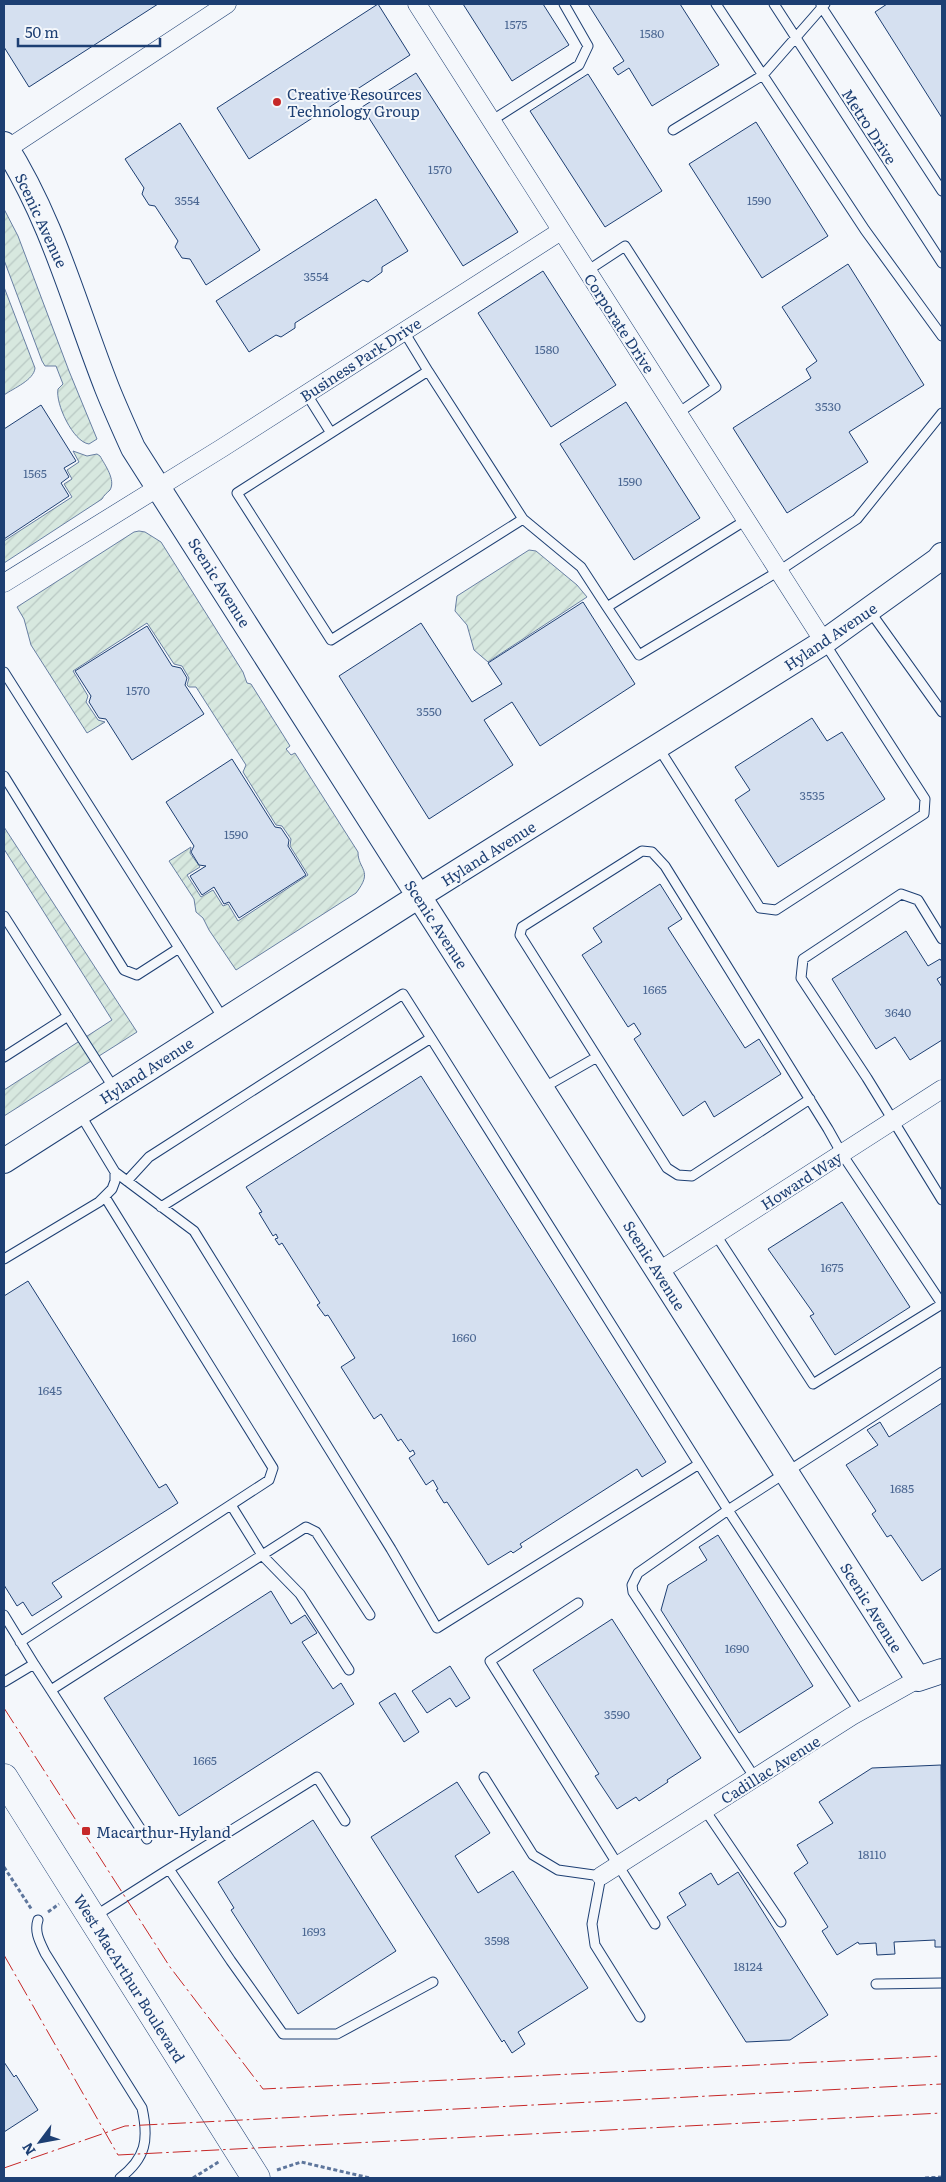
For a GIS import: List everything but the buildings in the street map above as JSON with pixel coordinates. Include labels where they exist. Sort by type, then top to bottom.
[{"type":"main road","name":"West MacArthur Boulevard","points":[[4,1778],[238,2150],[262,2176]]},
{"type":"street","points":[[5,148],[227,4]]},
{"type":"street","name":"Corporate Drive","points":[[417,4],[824,642]]},
{"type":"street","name":"Scenic Avenue","points":[[5,148],[27,184],[46,223],[66,270],[108,389],[133,448],[418,896],[543,1088],[918,1679]]},
{"type":"street","name":"Business Park Drive","points":[[4,583],[159,487],[561,231]]},
{"type":"street","name":"Hyland Avenue","points":[[4,1161],[418,896],[824,642],[938,560],[942,554]]},
{"type":"street","name":"Howard Way","points":[[659,1271],[942,1089]]},
{"type":"street","name":"Cadillac Avenue","points":[[601,1876],[860,1712],[918,1679],[942,1670]]},
{"type":"lane","points":[[491,121],[579,65],[588,46],[564,4]]},
{"type":"lane","points":[[716,4],[865,230],[942,336]]},
{"type":"lane","name":"Metro Drive","points":[[774,4],[942,263]]},
{"type":"lane","points":[[673,130],[763,75],[823,5],[942,192]]},
{"type":"lane","points":[[587,271],[625,246],[716,387],[678,413]]},
{"type":"lane","points":[[403,330],[523,519],[581,567],[639,655],[778,571],[857,519],[942,413]]},
{"type":"lane","points":[[428,371],[237,493],[331,640],[523,519]]},
{"type":"lane","points":[[306,393],[331,432]]},
{"type":"lane","points":[[607,607],[746,520]]},
{"type":"lane","points":[[869,610],[942,712]]},
{"type":"lane","points":[[658,747],[760,908],[776,910],[924,814],[925,799],[824,642]]},
{"type":"lane","points":[[4,672],[224,1020]]},
{"type":"lane","points":[[4,776],[124,970],[137,975],[180,948]]},
{"type":"lane","points":[[716,1235],[813,1384],[942,1304],[842,1154],[810,1100],[665,866],[652,852],[642,851],[522,927],[520,935],[667,1168],[678,1175],[692,1176],[810,1100]]},
{"type":"lane","points":[[942,940],[918,900],[901,894],[803,960],[802,978],[894,1121],[942,1200]]},
{"type":"lane","points":[[4,916],[115,1090]]},
{"type":"lane","points":[[127,1181],[149,1157],[404,994],[728,1510],[860,1712]]},
{"type":"lane","points":[[4,1057],[68,1016]]},
{"type":"lane","points":[[161,1207],[431,1038]]},
{"type":"lane","points":[[543,1088],[598,1057]]},
{"type":"lane","points":[[79,1113],[115,1172],[194,1231],[391,1549],[437,1628],[699,1464]]},
{"type":"lane","points":[[4,1259],[105,1197],[112,1189],[115,1181],[115,1172]]},
{"type":"lane","points":[[20,1642],[269,1480],[273,1468],[105,1197]]},
{"type":"lane","points":[[755,1778],[633,1592],[632,1585],[638,1573],[728,1510],[942,1372]]},
{"type":"lane","points":[[231,1505],[262,1555],[300,1594],[350,1670]]},
{"type":"lane","points":[[51,1690],[306,1527],[316,1532],[370,1614]]},
{"type":"lane","points":[[578,1603],[490,1661],[655,1924]]},
{"type":"lane","points":[[4,1615],[146,1839]]},
{"type":"lane","points":[[4,1682],[34,1664]]},
{"type":"lane","points":[[92,1918],[317,1777],[345,1821]]},
{"type":"lane","points":[[484,1777],[533,1855],[558,1870],[601,1876],[592,1924],[595,1945],[640,2017]]},
{"type":"lane","points":[[705,1810],[781,1922]]},
{"type":"lane","points":[[169,1869],[230,1960],[283,2034],[337,2034],[433,1982]]},
{"type":"lane","points":[[38,1920],[36,1926],[37,1935],[45,1953],[142,2108],[147,2130],[143,2151],[132,2169],[120,2178]]},
{"type":"lane","points":[[876,1984],[942,1983]]},
{"type":"path","points":[[4,1867],[38,1920]]},
{"type":"path","points":[[193,2178],[238,2150]]},
{"type":"path","points":[[262,2176],[284,2166],[302,2162],[370,2178]]},
{"type":"path","points":[[925,2178],[942,2177]]},
{"type":"shaded area","points":[[4,209],[18,236],[97,439],[89,444],[77,437],[66,421],[58,395],[58,389],[63,384],[56,366],[45,366],[42,361],[4,260]]},
{"type":"shaded area","points":[[4,287],[35,368],[27,380],[4,395]]},
{"type":"shaded area","points":[[73,451],[87,456],[97,454],[100,456],[111,477],[110,490],[102,499],[4,563],[4,541],[72,497],[64,484],[72,479],[67,470],[79,462]]},
{"type":"shaded area","points":[[134,532],[145,532],[161,542],[243,672],[247,683],[251,684],[290,746],[286,749],[291,755],[295,753],[358,852],[365,875],[356,893],[236,970],[203,918],[196,912],[194,899],[169,861],[191,847],[190,853],[200,867],[187,875],[201,897],[213,890],[223,906],[228,904],[238,921],[308,875],[290,846],[291,839],[282,826],[276,825],[243,772],[246,765],[196,687],[189,687],[187,685],[189,678],[182,666],[174,664],[147,623],[73,671],[88,696],[86,702],[98,720],[105,722],[87,733],[31,645],[24,619],[17,607]]},
{"type":"shaded area","points":[[529,550],[536,551],[577,585],[587,597],[488,662],[474,650],[467,625],[455,611],[457,596]]},
{"type":"shaded area","points":[[4,827],[137,1032],[4,1116],[4,1090],[112,1020],[4,849]]},
{"type":"power","points":[[4,1708],[170,1967],[263,2089],[942,2056]]},
{"type":"power","points":[[4,1955],[118,2155],[942,2113]]},
{"type":"power","points":[[4,2168],[125,2126],[942,2084]]},
{"type":"place","name":"Creative Resources Technology Group","points":[[277,102]]},
{"type":"place","name":"Macarthur-Hyland","points":[[86,1831]]}]
